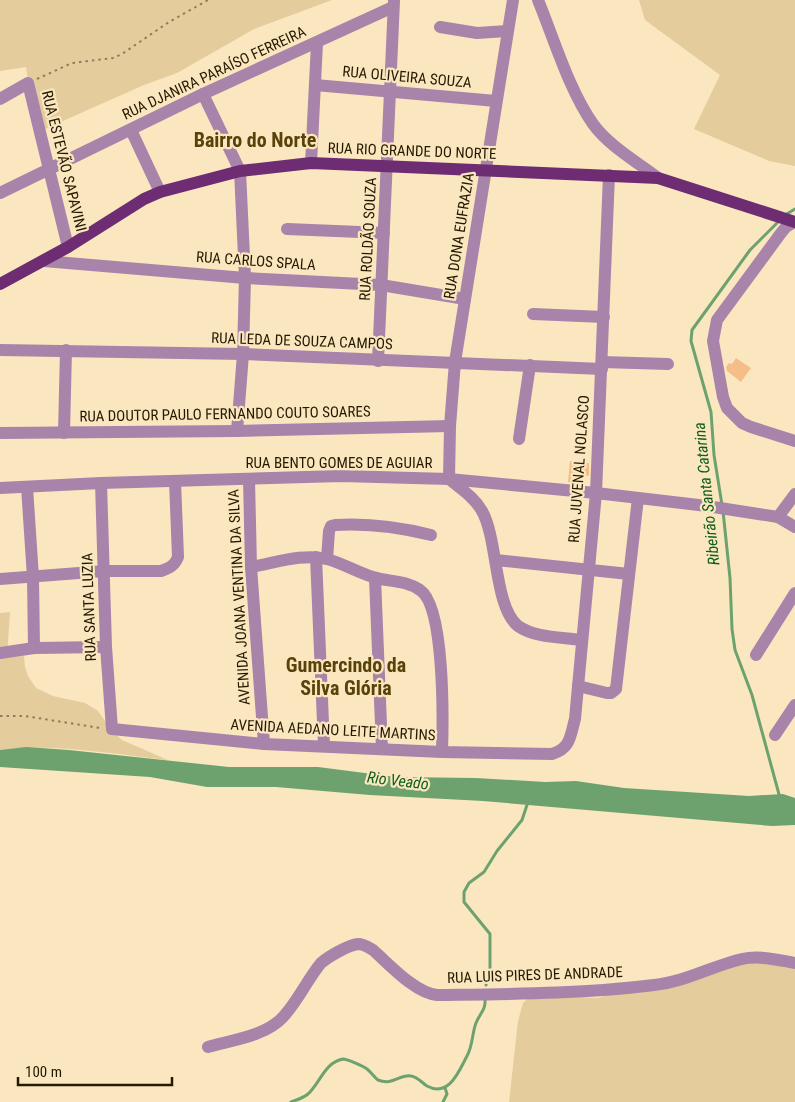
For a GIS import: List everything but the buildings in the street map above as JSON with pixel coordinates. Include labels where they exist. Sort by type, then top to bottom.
[{"type":"main road","name":"RUA RIO GRANDE DO NORTE","points":[[0,284],[44,261],[138,203],[160,192],[240,171],[311,163],[486,169],[658,178],[795,222]]},
{"type":"street","name":"RUA DONA EUFRAZIA","points":[[449,479],[450,426],[455,362],[512,0]]},
{"type":"street","points":[[538,0],[572,84],[594,125],[609,140],[658,178]]},
{"type":"street","name":"RUA DJANIRA PARAÍSO FERREIRA","points":[[0,193],[203,94],[317,43],[393,3]]},
{"type":"street","name":"RUA ROLDÃO SOUZA","points":[[378,361],[388,166],[393,3]]},
{"type":"street","points":[[440,28],[477,32],[507,31]]},
{"type":"street","points":[[311,163],[317,43]]},
{"type":"street","points":[[0,100],[28,83]]},
{"type":"street","name":"RUA ESTEVÃO SAPAVINI","points":[[28,83],[68,246]]},
{"type":"street","name":"RUA OLIVEIRA SOUZA","points":[[315,85],[496,100]]},
{"type":"street","points":[[203,94],[240,171],[244,278],[244,354],[237,432]]},
{"type":"street","points":[[131,130],[160,192]]},
{"type":"street","name":"RUA JUVENAL NOLASCO","points":[[552,754],[568,744],[575,720],[596,493],[609,175]]},
{"type":"street","points":[[795,222],[786,227],[781,233],[717,320],[713,341],[723,397],[727,408],[742,423],[750,427],[795,441]]},
{"type":"street","points":[[287,229],[384,233]]},
{"type":"street","name":"RUA CARLOS SPALA","points":[[44,261],[244,278],[381,285],[465,299]]},
{"type":"street","points":[[533,314],[604,317]]},
{"type":"street","name":"RUA LEDA DE SOUZA CAMPOS","points":[[0,350],[244,354],[378,361],[530,365],[602,366],[668,364]]},
{"type":"street","points":[[64,432],[66,350]]},
{"type":"street","points":[[519,439],[530,365]]},
{"type":"street","name":"RUA DOUTOR PAULO FERNANDO COUTO SOARES","points":[[0,432],[237,432],[450,426]]},
{"type":"street","name":"RUA BENTO GOMES DE AGUIAR","points":[[0,488],[101,482],[249,480],[341,476],[449,479],[596,493],[707,506],[778,517]]},
{"type":"street","points":[[449,479],[473,498],[482,512],[506,604],[518,625],[539,634],[581,640]]},
{"type":"street","name":"AVENIDA JOANA VENTINA DA SILVA","points":[[249,480],[251,566],[264,744]]},
{"type":"street","points":[[0,579],[105,571],[168,569],[176,562],[178,557],[175,481]]},
{"type":"street","name":"RUA SANTA LUZIA","points":[[101,482],[106,647],[112,730]]},
{"type":"street","points":[[27,487],[34,648]]},
{"type":"street","points":[[795,494],[778,517],[795,527]]},
{"type":"street","points":[[578,686],[607,693],[611,693],[616,689],[638,498]]},
{"type":"street","points":[[324,746],[322,558],[330,528],[334,525],[386,526],[431,535]]},
{"type":"street","points":[[251,566],[322,558],[375,578],[422,590],[432,606],[436,623],[443,696],[442,752]]},
{"type":"street","points":[[496,560],[629,574]]},
{"type":"street","points":[[375,578],[382,749]]},
{"type":"street","points":[[756,655],[795,593]]},
{"type":"street","points":[[0,653],[34,648],[106,647]]},
{"type":"street","points":[[775,735],[795,705]]},
{"type":"street","name":"AVENIDA AEDANO LEITE MARTINS","points":[[112,730],[264,744],[442,752],[552,754]]},
{"type":"street","name":"RUA LUIS PIRES DE ANDRADE","points":[[208,1047],[257,1033],[276,1024],[284,1017],[321,963],[357,944],[365,945],[373,950],[420,989],[431,995],[512,994],[652,986],[676,981],[742,959],[763,958],[795,964]]},
{"type":"path","points":[[28,83],[72,63],[112,58],[122,54],[168,22],[208,0]]},
{"type":"path","points":[[0,716],[25,716],[112,730]]},
{"type":"shaded area","points":[[0,0],[332,0],[254,29],[177,73],[144,85],[36,133],[26,67],[0,71]]},
{"type":"shaded area","points":[[639,0],[795,0],[795,166],[769,161],[694,129],[720,75],[645,20]]},
{"type":"shaded area","points":[[10,612],[7,657],[24,656],[28,676],[36,688],[53,696],[85,703],[98,711],[112,731],[122,740],[168,760],[63,749],[21,748],[0,750],[0,613]]},
{"type":"shaded area","points":[[728,959],[795,966],[795,1102],[509,1102],[518,1021],[523,1003],[532,995],[597,998],[681,977]]},
{"type":"water","name":"Rio Veado","points":[[26,747],[229,767],[318,767],[396,777],[476,778],[545,782],[576,781],[624,788],[749,796],[783,794],[795,798],[795,825],[772,826],[483,801],[370,795],[276,787],[207,787],[150,777],[0,767],[0,750]]},
{"type":"waterway","name":"Ribeirão Santa Catarina","points":[[785,215],[795,209]]},
{"type":"waterway","name":"Ribeirão Santa Catarina","points":[[722,505],[714,455],[711,412],[691,341],[692,330],[750,250],[779,221]]},
{"type":"waterway","name":"Ribeirão Santa Catarina","points":[[723,511],[735,650],[752,695],[780,798]]},
{"type":"waterway","points":[[486,985],[490,968],[490,934],[464,902],[464,892],[469,883],[484,872],[497,851],[522,820],[528,802]]},
{"type":"waterway","points":[[291,1102],[308,1094],[327,1068],[343,1059],[365,1068],[378,1080],[388,1082],[411,1076],[435,1089],[447,1086],[457,1075],[469,1052],[475,1027],[484,1009],[485,999]]},
{"type":"waterway","points":[[443,1102],[447,1094],[445,1088]]},
{"type":"district","name":"Bairro do Norte","points":[[255,140]]},
{"type":"district","name":"Gumercindo da Silva Glória","points":[[346,676]]}]
